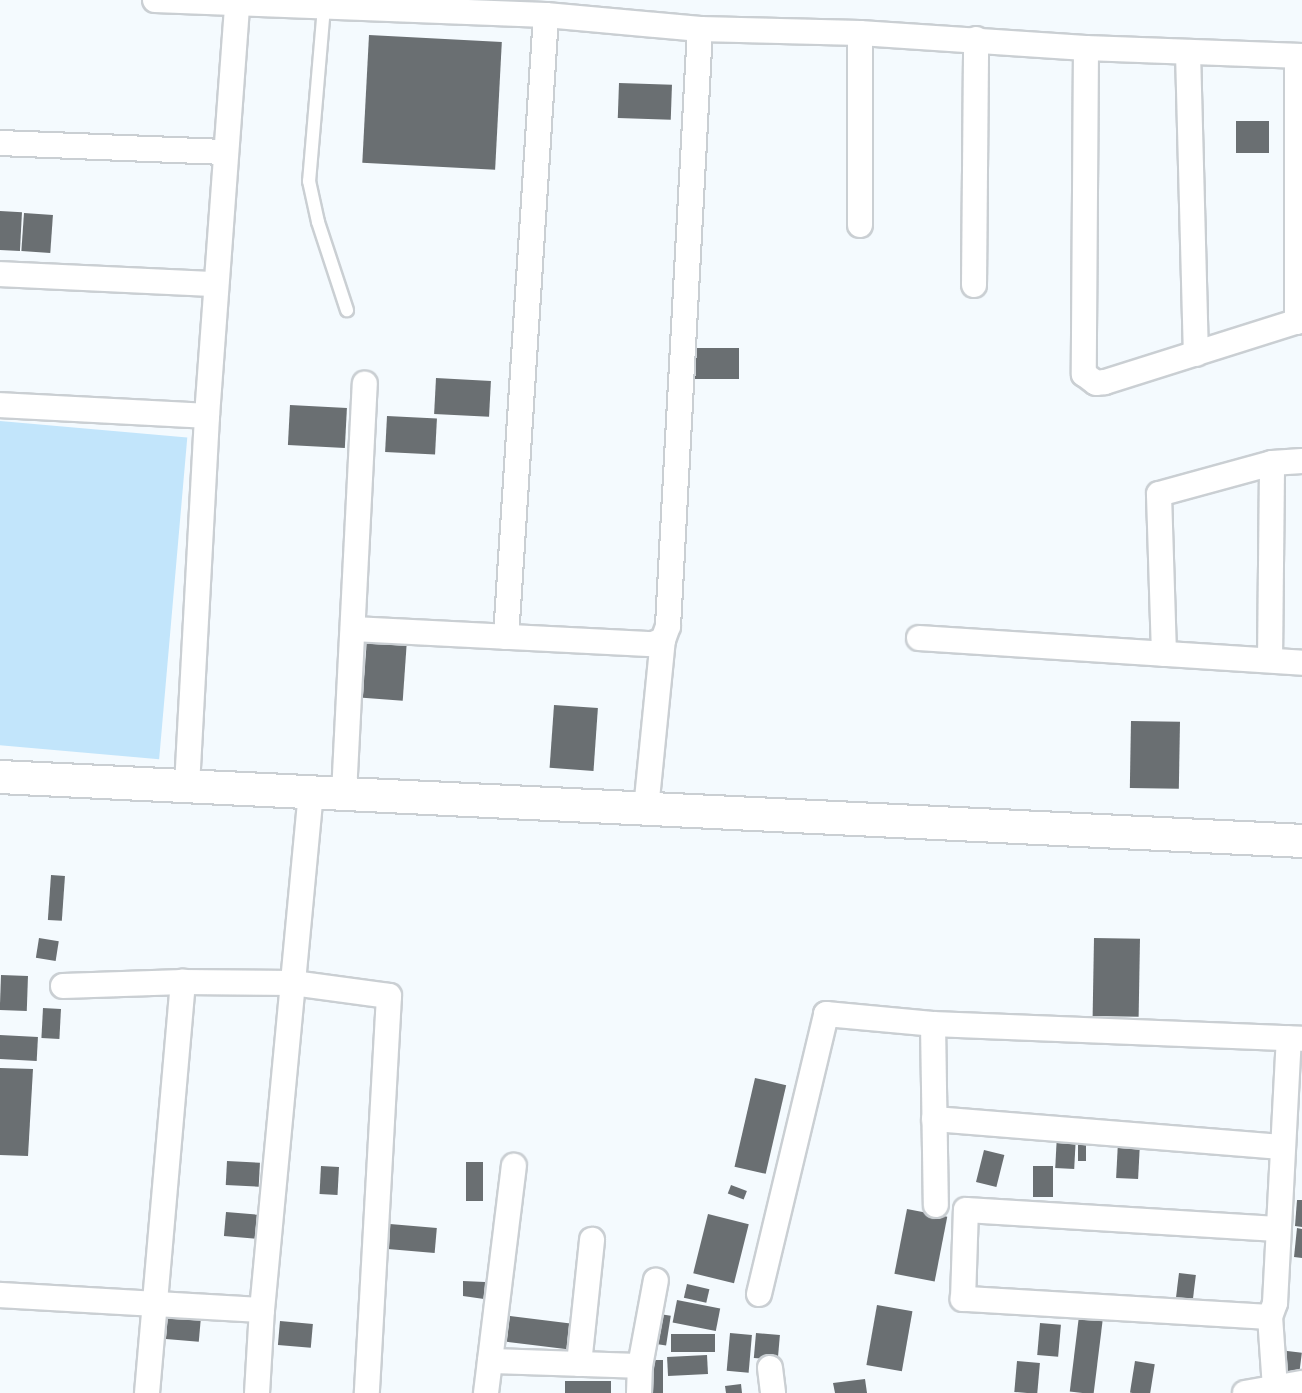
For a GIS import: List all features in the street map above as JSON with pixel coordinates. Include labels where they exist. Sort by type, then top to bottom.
[{"type":"street","points":[[155,0],[546,15],[700,29],[860,33],[1086,48],[1299,56],[1300,321],[1105,382],[1096,383],[1084,374],[1086,48]]},
{"type":"street","points":[[187,786],[207,415],[237,5]]},
{"type":"street","points":[[506,637],[546,15]]},
{"type":"street","points":[[646,809],[663,640],[668,626],[700,29]]},
{"type":"street","points":[[860,33],[860,225]]},
{"type":"street","points":[[974,285],[976,39]]},
{"type":"street","points":[[1188,52],[1196,354]]},
{"type":"street","points":[[0,144],[226,152]]},
{"type":"street","points":[[0,274],[216,284]]},
{"type":"street","points":[[344,794],[365,384]]},
{"type":"street","points":[[0,405],[207,415]]},
{"type":"street","points":[[1164,654],[1159,494],[1272,463],[1302,461]]},
{"type":"street","points":[[1270,660],[1272,463]]},
{"type":"street","points":[[353,629],[653,644],[663,640]]},
{"type":"street","points":[[919,638],[1302,663]]},
{"type":"street","points":[[0,777],[1302,841]]},
{"type":"street","points":[[257,1393],[261,1310],[311,792]]},
{"type":"street","points":[[147,1393],[183,982]]},
{"type":"street","points":[[63,986],[183,982],[293,983],[389,996],[367,1393]]},
{"type":"street","points":[[759,1294],[826,1014],[933,1024],[1295,1039],[1282,1147],[1275,1303],[1270,1317],[1275,1388]]},
{"type":"street","points":[[933,1024],[936,1205]]},
{"type":"street","points":[[934,1119],[1282,1147]]},
{"type":"street","points":[[486,1393],[514,1166]]},
{"type":"street","points":[[1270,1317],[963,1299],[966,1210],[1277,1229]]},
{"type":"street","points":[[579,1364],[592,1240]]},
{"type":"street","points":[[639,1393],[640,1366],[656,1280]]},
{"type":"street","points":[[0,1295],[261,1310]]},
{"type":"street","points":[[490,1361],[640,1366]]},
{"type":"street","points":[[770,1368],[773,1393]]},
{"type":"street","points":[[1245,1393],[1302,1383]]},
{"type":"lane","points":[[338,5],[309,181],[318,222],[347,310]]},
{"type":"shaded area","points":[[0,421],[187,437],[159,759],[0,745]]},
{"type":"building","points":[[369,35],[502,42],[495,170],[362,163]]},
{"type":"building","points":[[619,83],[672,85],[671,120],[618,118]]},
{"type":"building","points":[[1236,121],[1269,121],[1269,153],[1236,153]]},
{"type":"building","points":[[0,211],[22,212],[20,251],[0,250]]},
{"type":"building","points":[[24,213],[53,215],[50,253],[21,251]]},
{"type":"building","points":[[690,348],[739,348],[739,379],[690,379]]},
{"type":"building","points":[[436,378],[491,381],[489,417],[434,414]]},
{"type":"building","points":[[290,405],[347,408],[345,448],[288,445]]},
{"type":"building","points":[[387,416],[437,419],[435,455],[385,452]]},
{"type":"building","points":[[367,638],[407,641],[403,701],[363,698]]},
{"type":"building","points":[[554,705],[598,708],[593,771],[550,768]]},
{"type":"building","points":[[1131,721],[1180,722],[1179,789],[1130,788]]},
{"type":"building","points":[[51,875],[65,876],[62,921],[48,920]]},
{"type":"building","points":[[39,938],[59,941],[56,961],[36,958]]},
{"type":"building","points":[[1094,938],[1140,939],[1139,1017],[1093,1016]]},
{"type":"building","points":[[1,975],[28,976],[27,1011],[0,1010]]},
{"type":"building","points":[[43,1008],[61,1009],[59,1039],[41,1038]]},
{"type":"building","points":[[0,1035],[38,1037],[37,1061],[0,1059]]},
{"type":"building","points":[[0,1068],[33,1069],[28,1156],[0,1155]]},
{"type":"building","points":[[755,1078],[786,1085],[766,1174],[735,1167]]},
{"type":"building","points":[[1057,1134],[1076,1135],[1074,1169],[1055,1168]]},
{"type":"building","points":[[1118,1142],[1140,1143],[1138,1179],[1116,1178]]},
{"type":"building","points":[[1078,1143],[1086,1143],[1086,1161],[1078,1161]]},
{"type":"building","points":[[984,1150],[1004,1155],[996,1187],[976,1182]]},
{"type":"building","points":[[227,1161],[260,1163],[259,1187],[226,1185]]},
{"type":"building","points":[[466,1162],[483,1162],[483,1201],[466,1201]]},
{"type":"building","points":[[321,1166],[339,1167],[338,1195],[320,1194]]},
{"type":"building","points":[[1033,1166],[1053,1166],[1053,1197],[1033,1197]]},
{"type":"building","points":[[731,1185],[747,1191],[744,1199],[728,1193]]},
{"type":"building","points":[[1297,1200],[1302,1200],[1302,1227],[1295,1226]]},
{"type":"building","points":[[907,1209],[947,1217],[935,1282],[894,1274]]},
{"type":"building","points":[[226,1212],[259,1215],[257,1239],[224,1236]]},
{"type":"building","points":[[708,1214],[749,1224],[734,1283],[693,1273]]},
{"type":"building","points":[[390,1224],[437,1228],[435,1253],[388,1249]]},
{"type":"building","points":[[1297,1228],[1302,1229],[1302,1258],[1294,1257]]},
{"type":"building","points":[[1179,1273],[1196,1275],[1192,1306],[1175,1304]]},
{"type":"building","points":[[463,1281],[485,1282],[484,1299],[463,1296]]},
{"type":"building","points":[[687,1284],[709,1289],[706,1303],[684,1298]]},
{"type":"building","points":[[677,1300],[720,1308],[716,1331],[673,1323]]},
{"type":"building","points":[[877,1305],[912,1311],[902,1371],[866,1365]]},
{"type":"building","points":[[653,1313],[671,1316],[666,1345],[648,1343]]},
{"type":"building","points":[[168,1315],[201,1318],[199,1342],[166,1339]]},
{"type":"building","points":[[510,1316],[573,1324],[569,1349],[507,1342]]},
{"type":"building","points":[[1079,1316],[1103,1319],[1094,1393],[1070,1391]]},
{"type":"building","points":[[280,1321],[313,1324],[311,1348],[278,1345]]},
{"type":"building","points":[[1040,1323],[1061,1325],[1058,1357],[1037,1355]]},
{"type":"building","points":[[730,1333],[752,1335],[749,1373],[727,1371]]},
{"type":"building","points":[[756,1333],[780,1335],[778,1360],[754,1358]]},
{"type":"building","points":[[671,1334],[715,1334],[715,1352],[671,1352]]},
{"type":"building","points":[[1279,1350],[1302,1353],[1299,1378],[1276,1375]]},
{"type":"building","points":[[707,1355],[708,1374],[668,1376],[667,1357]]},
{"type":"building","points":[[645,1360],[663,1360],[663,1393],[645,1393]]},
{"type":"building","points":[[1017,1361],[1040,1363],[1037,1393],[1014,1392]]},
{"type":"building","points":[[1135,1361],[1155,1364],[1150,1393],[1130,1393]]},
{"type":"building","points":[[865,1379],[867,1393],[835,1393],[833,1383]]},
{"type":"building","points":[[565,1381],[611,1381],[611,1393],[565,1393]]},
{"type":"building","points":[[741,1384],[742,1393],[726,1393],[725,1386]]}]
